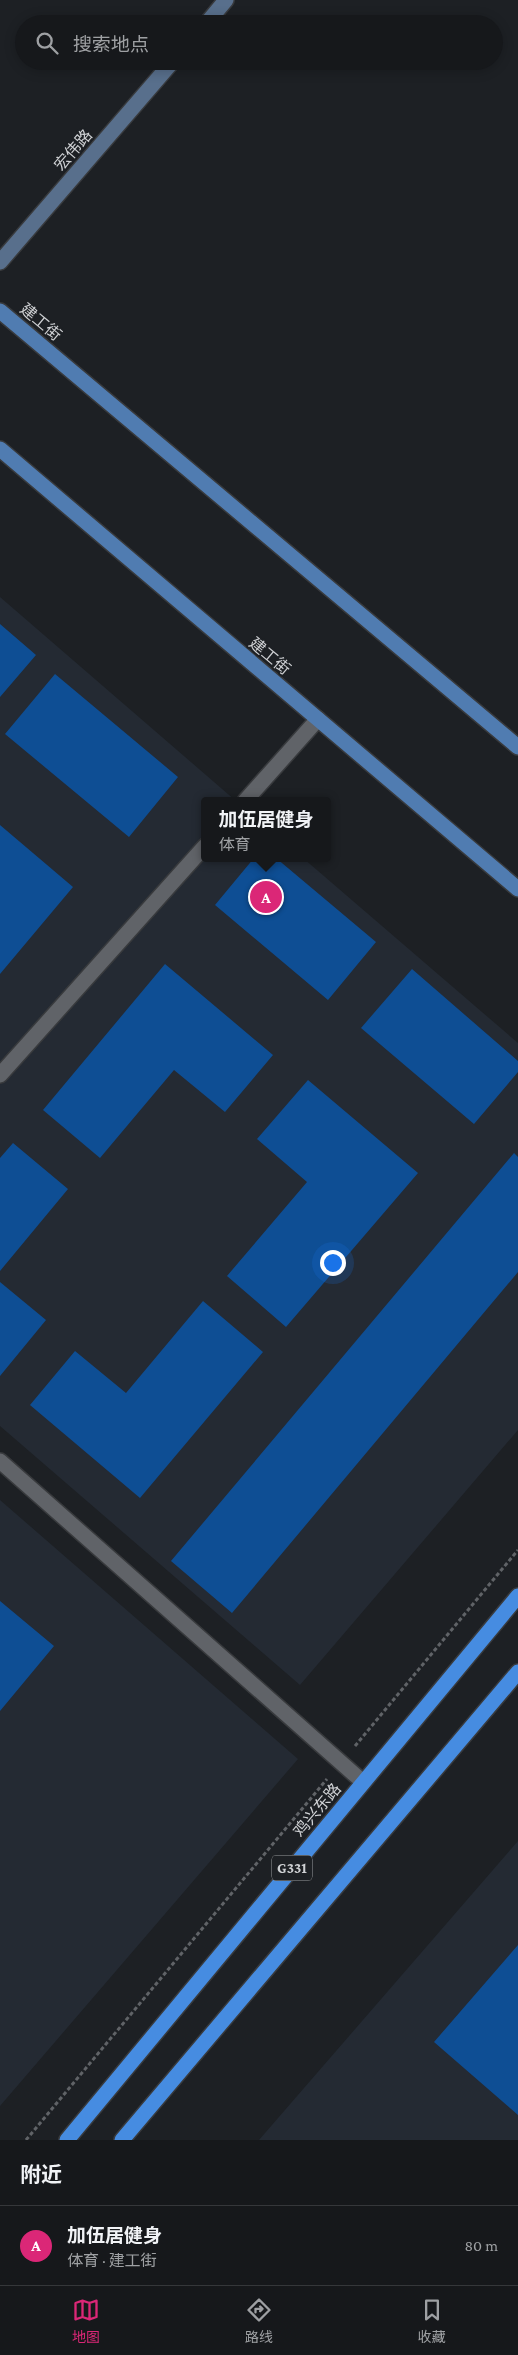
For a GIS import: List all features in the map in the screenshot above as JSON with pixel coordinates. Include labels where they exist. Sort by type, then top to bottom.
[{"type":"highway","name":"鸡兴东路","points":[[67,2140],[518,1596]]},
{"type":"highway","name":"G331","points":[[122,2140],[518,1672]]},
{"type":"main road","name":"建工街","points":[[0,310],[518,747]]},
{"type":"main road","name":"建工街","points":[[0,449],[518,889]]},
{"type":"street","points":[[214,15],[226,0]]},
{"type":"street","name":"宏伟路","points":[[0,262],[165,70]]},
{"type":"street","points":[[249,797],[318,719]]},
{"type":"street","points":[[0,1075],[201,850]]},
{"type":"street","points":[[0,1461],[363,1782]]},
{"type":"path","points":[[26,2140],[518,1550]]},
{"type":"shaded area","points":[[0,597],[231,797],[201,797],[201,862],[308,862],[518,1043],[518,1430],[300,1685],[0,1426]]},
{"type":"shaded area","points":[[0,1500],[298,1759],[0,2106]]},
{"type":"shaded area","points":[[518,1841],[518,2140],[259,2140]]},
{"type":"building","points":[[0,624],[36,655],[0,697]]},
{"type":"building","points":[[55,674],[178,777],[129,837],[5,734]]},
{"type":"building","points":[[0,825],[73,887],[0,974]]},
{"type":"building","points":[[251,862],[281,862],[376,942],[328,1000],[215,905]]},
{"type":"building","points":[[165,964],[273,1055],[225,1112],[174,1070],[100,1158],[43,1110]]},
{"type":"building","points":[[412,969],[518,1061],[518,1072],[474,1124],[361,1028]]},
{"type":"building","points":[[308,1080],[418,1173],[286,1327],[227,1276],[307,1182],[257,1139]]},
{"type":"building","points":[[13,1143],[68,1189],[0,1271],[0,1158]]},
{"type":"building","points":[[514,1153],[518,1157],[518,1272],[232,1613],[171,1561]]},
{"type":"building","points":[[0,1282],[46,1320],[0,1376]]},
{"type":"building","points":[[203,1301],[263,1352],[140,1498],[30,1405],[75,1351],[126,1393]]},
{"type":"building","points":[[0,1601],[54,1646],[0,1711]]},
{"type":"building","points":[[518,1945],[518,2115],[434,2042]]},
{"type":"place","name":"加伍居健身","points":[[266,897]]}]
